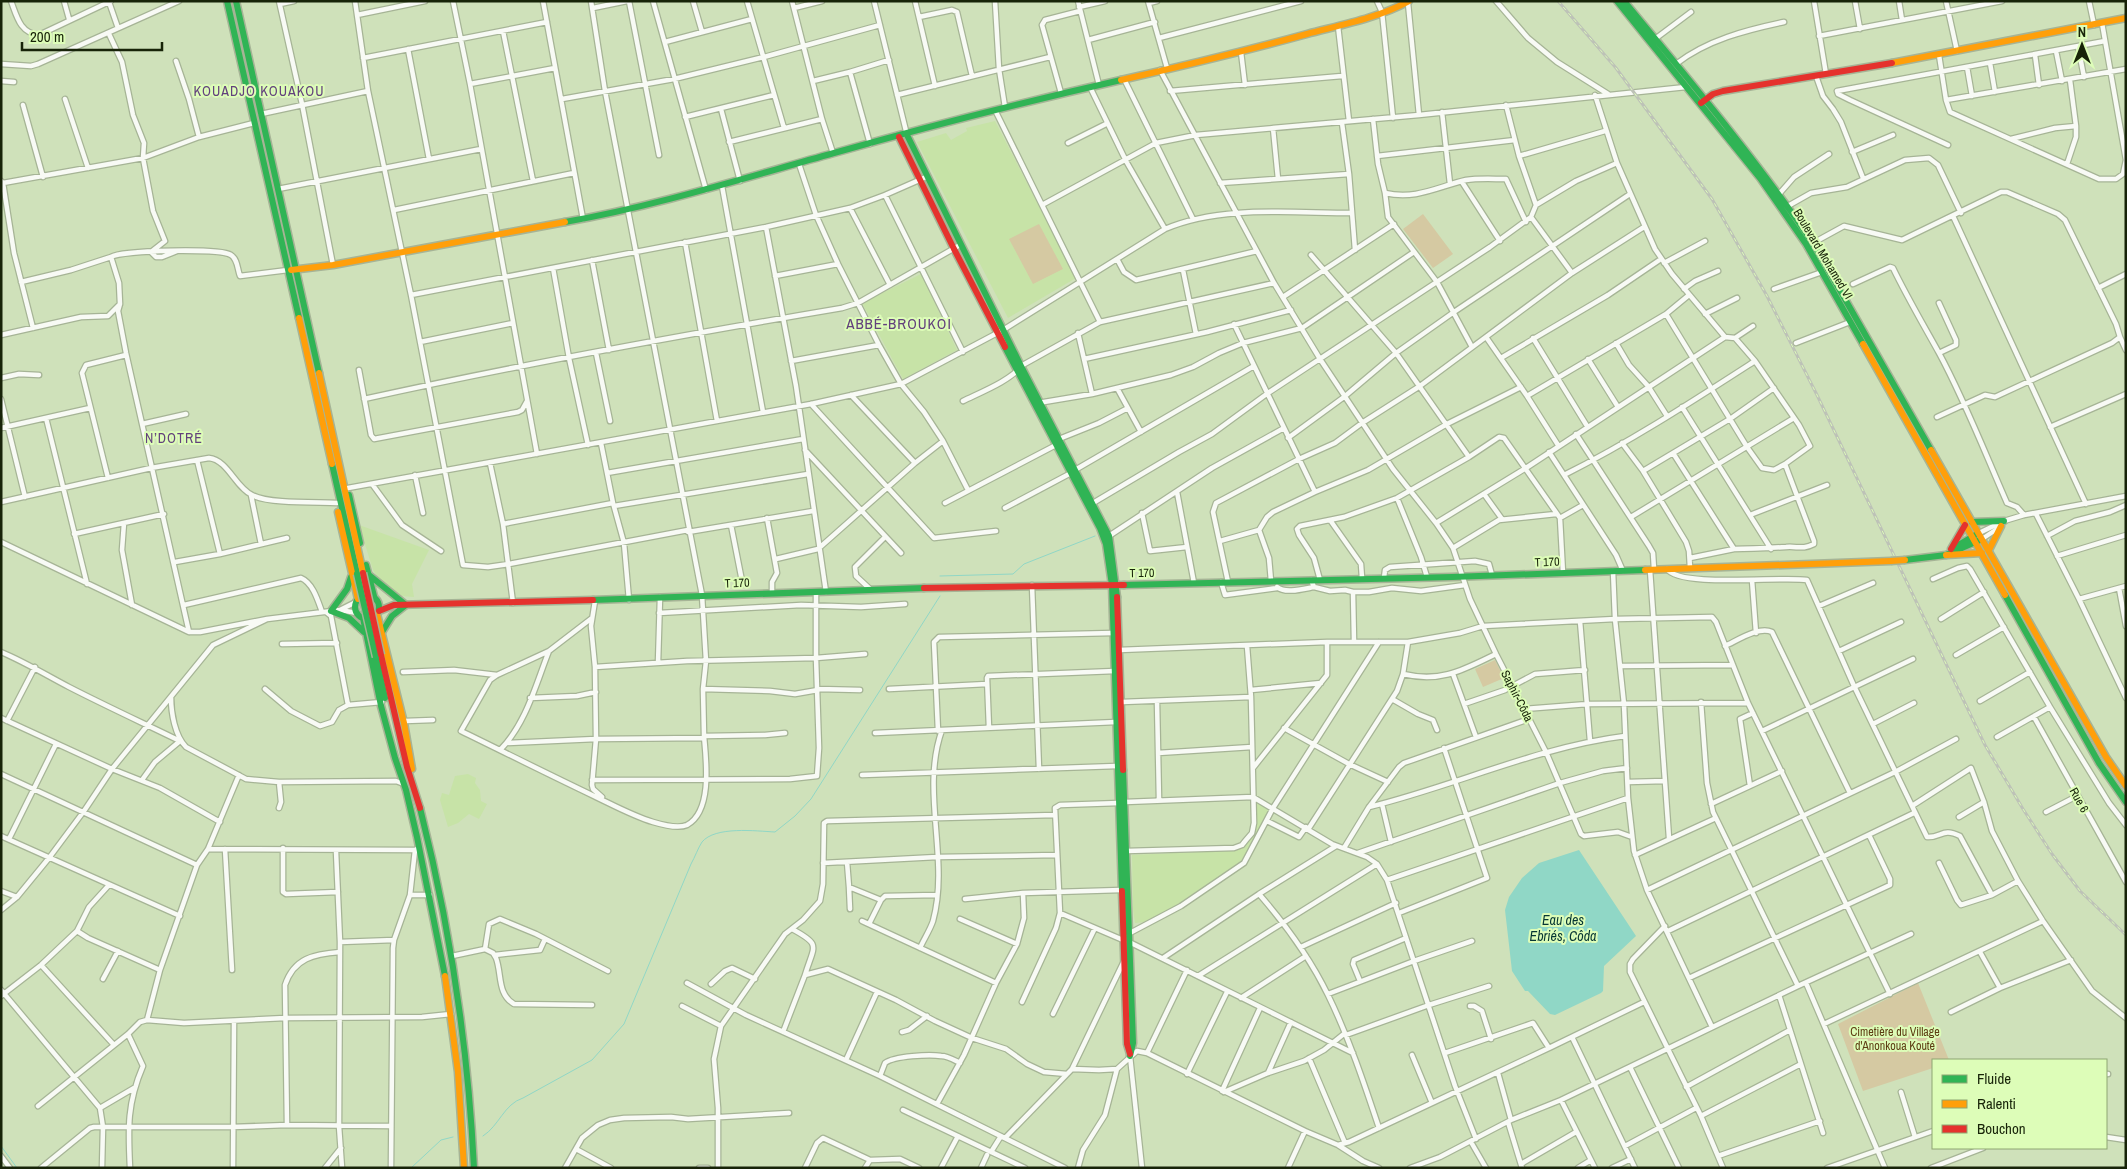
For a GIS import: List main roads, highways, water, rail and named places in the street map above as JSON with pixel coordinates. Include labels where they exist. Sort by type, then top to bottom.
[{"type":"main road","points":[[227,1],[254,123],[292,270],[379,656],[407,766],[413,782]]},
{"type":"main road","points":[[236,1],[278,188],[292,270]]},
{"type":"main road","name":"Boulevard Mohamed VI","points":[[1617,1],[1690,85],[1778,202],[1822,272],[2099,763],[2126,802]]},
{"type":"main road","name":"Boulevard Mohamed VI","points":[[1624,1],[1676,64],[1690,85]]},
{"type":"main road","points":[[292,270],[333,265],[583,219],[706,190],[833,153],[907,135],[1005,107],[1242,52],[1338,26],[1408,2]]},
{"type":"main road","points":[[1703,102],[1714,94],[1723,91],[1939,55],[2126,18]]},
{"type":"main road","name":"Boulevard Mohamed VI","points":[[1703,102],[1780,193],[1813,243],[2106,757],[2126,786]]},
{"type":"main road","points":[[907,135],[923,178]]},
{"type":"main road","points":[[899,136],[923,178],[1057,442],[1109,536],[1115,585],[1122,702],[1122,803],[1121,890],[1126,941],[1134,1043],[1130,1056],[1127,1044],[1124,960],[1126,941],[1128,934],[1126,851],[1122,803],[1117,766],[1113,633],[1115,585],[1106,544],[1073,471]]},
{"type":"main road","points":[[325,422],[335,434],[348,488],[360,574],[357,613],[362,618],[395,760],[404,784]]},
{"type":"main road","points":[[325,422],[321,436],[336,503],[360,574],[379,604],[378,613],[404,723],[413,782],[452,956],[462,1013],[474,1168]]},
{"type":"main road","points":[[1972,522],[2005,522],[1989,550]]},
{"type":"main road","points":[[1946,553],[1965,525]]},
{"type":"main road","points":[[1946,553],[1981,536]]},
{"type":"main road","name":"T 170","points":[[394,605],[514,604],[772,592],[1563,573],[1891,561],[1946,553],[1982,553]]},
{"type":"main road","points":[[360,574],[406,605],[392,616],[382,632]]},
{"type":"main road","points":[[360,574],[327,612],[354,621],[363,630],[366,637]]},
{"type":"main road","points":[[357,601],[365,595],[394,605]]},
{"type":"main road","points":[[362,618],[370,618],[394,605]]},
{"type":"main road","points":[[379,656],[417,849],[430,895],[451,1014],[463,1132],[464,1168]]},
{"type":"water","name":"Eau des Ebriés, Côda","points":[[1579,850],[1636,936],[1604,966],[1603,991],[1601,993],[1555,1015],[1550,1014],[1528,991],[1525,991],[1512,971],[1505,910],[1509,897],[1522,878],[1539,863]]},
{"type":"waterway","points":[[940,576],[1013,574],[1024,564],[1095,536]]},
{"type":"waterway","points":[[483,1136],[489,1132],[506,1110],[516,1101],[592,1060],[624,1024],[702,842],[708,837],[726,832],[775,832],[795,816],[811,799],[940,596]]},
{"type":"waterway","points":[[411,1168],[441,1140],[453,1137]]},
{"type":"waterway","points":[[1,1146],[17,1168]]},
{"type":"railway","points":[[1558,1],[1616,68],[1712,199],[1767,296],[1817,395],[1985,745],[2052,854],[2080,891],[2126,935]]},
{"type":"district","name":"KOUADJO KOUAKOU","points":[[259,91]]},
{"type":"district","name":"ABBÉ-BROUKOI","points":[[899,323]]},
{"type":"district","name":"N’DOTRÉ","points":[[174,438]]},
{"type":"park label","name":"Cimetière du Village d'Anonkoua Kouté","points":[[1895,1039]]}]
